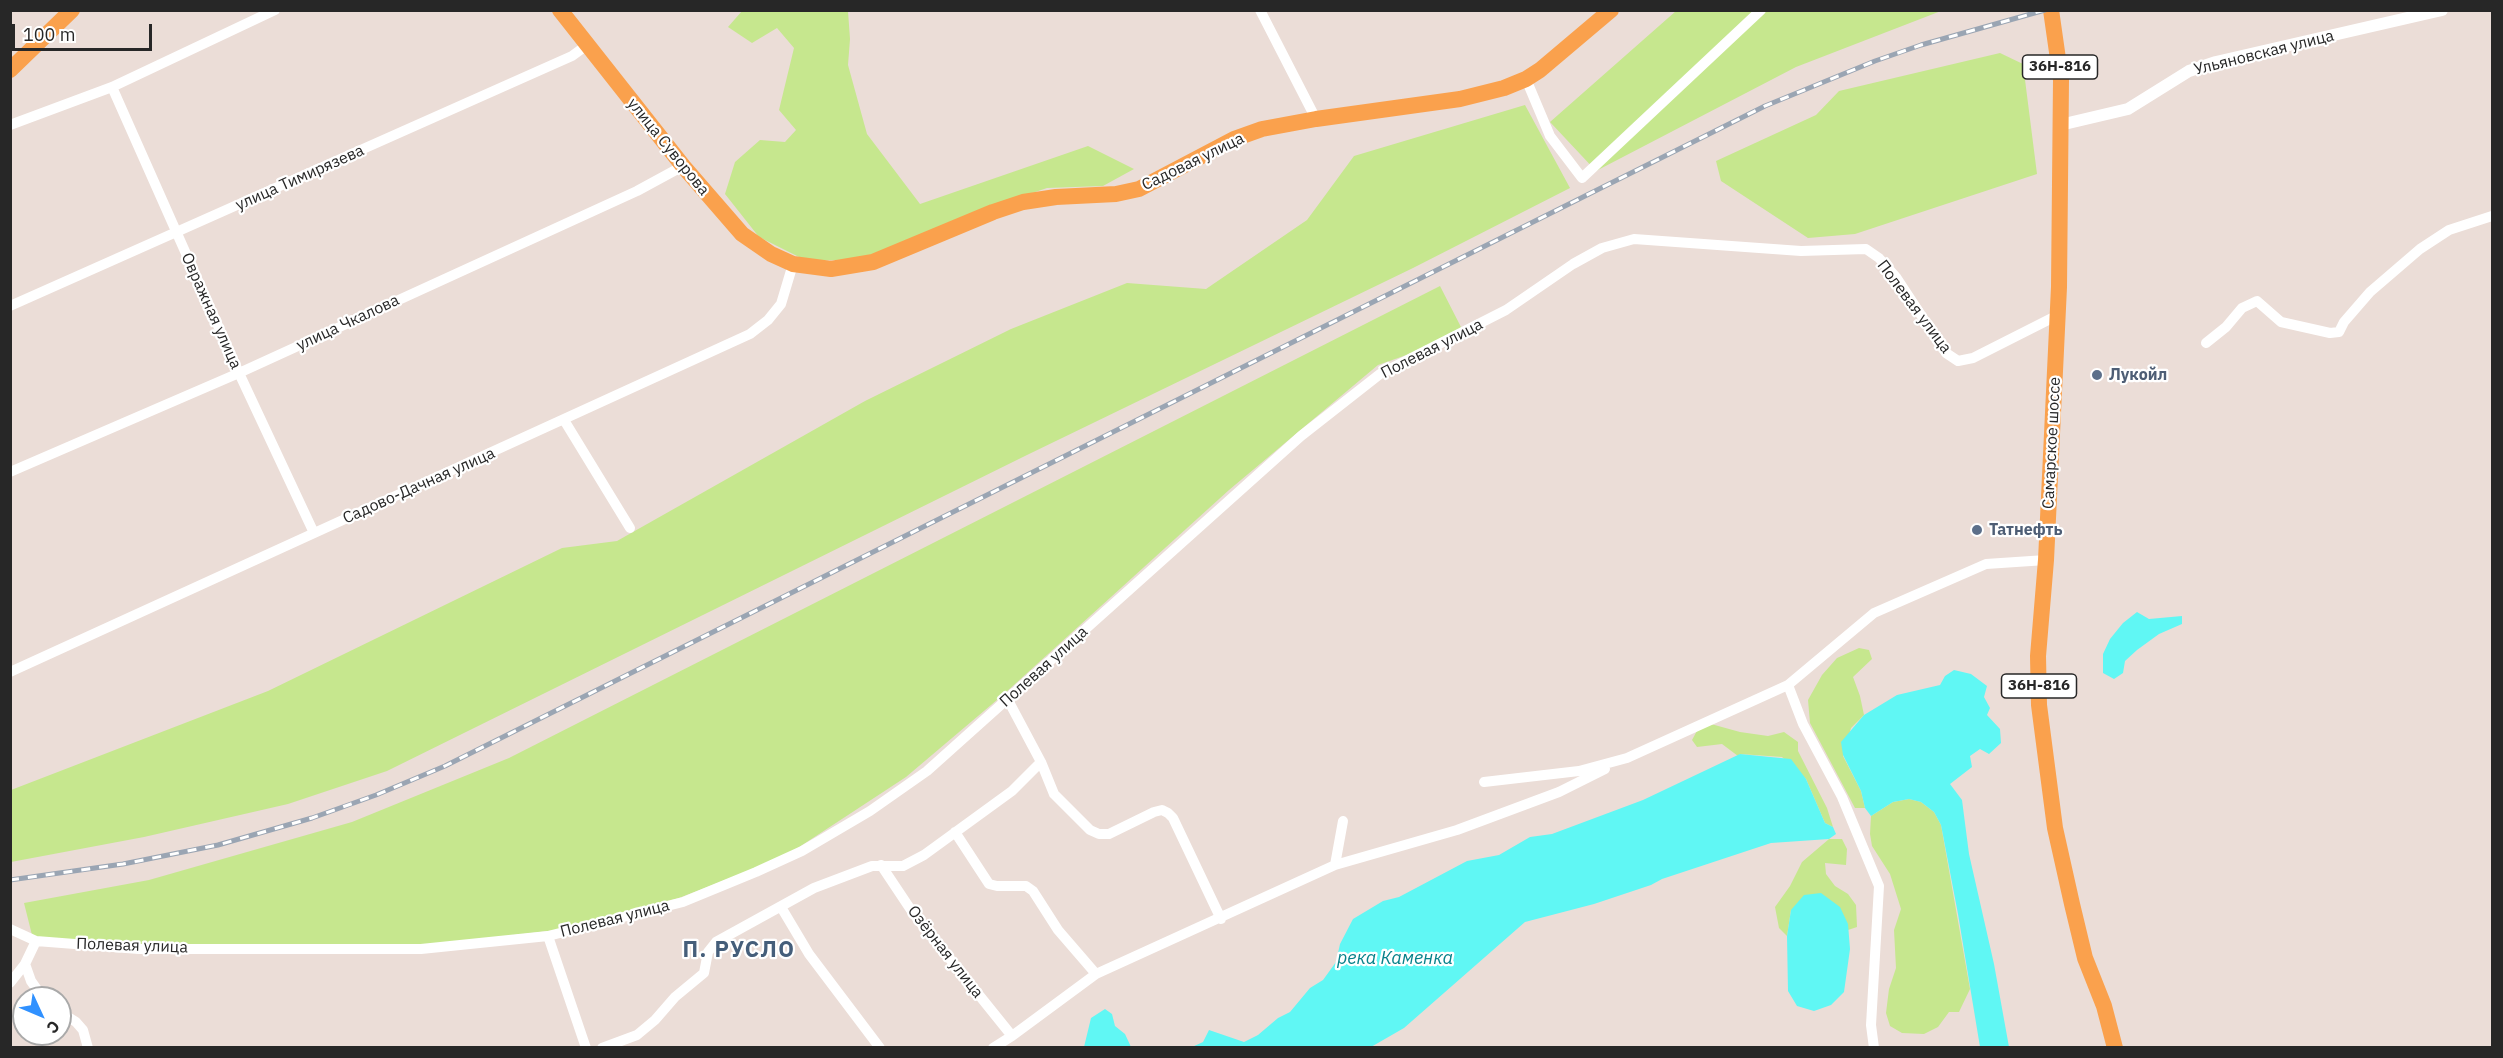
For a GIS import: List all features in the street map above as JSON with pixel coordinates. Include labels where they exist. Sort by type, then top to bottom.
[{"type":"main road","points":[[10,70],[72,10]]},
{"type":"main road","name":"улица Суворова","points":[[560,10],[683,166],[742,234],[771,254],[794,264]]},
{"type":"main road","name":"Садовая улица","points":[[794,264],[831,269],[848,268],[873,262],[993,212],[1023,202],[1056,196],[1116,194],[1139,189],[1234,139],[1262,129],[1460,99],[1504,88],[1526,79],[1551,62],[1611,10]]},
{"type":"main road","name":"Самарское шоссе","points":[[2051,10],[2061,80],[2058,315],[2046,560],[2038,656],[2039,705],[2055,828],[2085,958],[2104,1006],[2115,1047]]},
{"type":"street","points":[[10,125],[112,87],[276,10]]},
{"type":"street","points":[[1260,10],[1316,119]]},
{"type":"street","points":[[1526,79],[1550,136],[1582,178],[1761,10]]},
{"type":"street","name":"Ульяновская улица","points":[[2060,125],[2128,109],[2189,71],[2216,62],[2395,23],[2442,10]]},
{"type":"street","name":"улица Тимирязева","points":[[10,306],[572,56],[587,45]]},
{"type":"street","name":"Овражная улица","points":[[112,87],[238,373],[314,533]]},
{"type":"street","name":"улица Чкалова","points":[[10,472],[238,373],[637,191],[683,166]]},
{"type":"street","points":[[2206,343],[2226,327],[2242,308],[2257,301],[2281,322],[2330,333],[2340,332],[2344,322],[2370,292],[2420,249],[2449,230],[2493,216]]},
{"type":"street","name":"Полевая улица","points":[[10,929],[36,941],[139,949],[421,949],[548,936],[683,902],[802,851],[870,811],[927,771],[1301,436],[1380,374],[1506,310],[1573,264],[1602,249],[1634,239],[1801,250],[1866,249],[1879,258],[1896,278],[1946,353],[1958,361],[1972,358],[2058,315]]},
{"type":"street","name":"Садово-Дачная улица","points":[[10,672],[759,329],[781,304],[794,264]]},
{"type":"street","points":[[564,420],[630,528]]},
{"type":"street","points":[[993,1047],[1012,1036],[1096,974],[1221,919],[1335,865],[1457,830],[1559,792],[1627,758],[1788,685],[1874,613],[1986,564],[2046,560]]},
{"type":"street","points":[[1788,685],[1803,724],[1842,797],[1879,886],[1871,1025],[1874,1047]]},
{"type":"street","points":[[1008,700],[1041,762],[1054,794],[1090,830],[1099,834],[1108,834],[1162,810],[1173,818],[1221,919]]},
{"type":"street","points":[[1484,782],[1579,771],[1627,758]]},
{"type":"street","points":[[602,1047],[622,1044],[637,1035],[675,997],[701,978],[706,967],[708,952],[716,942],[814,888],[872,866],[903,866],[924,855],[1012,791],[1041,762]]},
{"type":"street","points":[[1335,865],[1343,821]]},
{"type":"street","points":[[955,832],[989,884],[1026,886],[1033,891],[1058,930],[1096,974]]},
{"type":"street","name":"Озёрная улица","points":[[881,865],[913,913],[1012,1036]]},
{"type":"street","points":[[781,907],[809,954],[880,1047]]},
{"type":"street","points":[[548,936],[586,1047]]},
{"type":"street","points":[[10,983],[25,964],[36,941]]},
{"type":"street","points":[[25,964],[35,986]]},
{"type":"street","points":[[72,1020],[83,1030],[88,1047]]},
{"type":"green space","points":[[742,11],[848,11],[850,39],[848,65],[867,134],[920,204],[1088,146],[1134,169],[1103,186],[1047,188],[991,207],[864,259],[807,261],[759,237],[725,194],[735,162],[760,140],[785,142],[796,130],[779,110],[794,48],[777,28],[752,43],[728,27]]},
{"type":"green space","points":[[1676,11],[1941,11],[1796,67],[1596,171],[1550,122]]},
{"type":"green space","points":[[2000,53],[2023,64],[2037,174],[1855,234],[1808,238],[1721,181],[1716,161],[1816,115],[1839,91]]},
{"type":"green space","points":[[1525,105],[1570,188],[1413,268],[1027,455],[387,771],[288,804],[144,837],[11,862],[11,790],[268,691],[562,548],[617,541],[865,401],[1011,329],[1127,283],[1206,289],[1307,220],[1354,156]]},
{"type":"green space","points":[[1440,286],[1462,329],[1418,351],[1378,365],[1229,490],[1004,694],[906,777],[784,857],[679,898],[556,930],[424,946],[34,943],[24,903],[149,880],[352,822],[509,758]]},
{"type":"green space","points":[[1859,648],[1869,650],[1872,659],[1853,677],[1864,715],[1851,728],[1843,756],[1861,791],[1865,808],[1855,808],[1810,723],[1808,700],[1822,675],[1837,658]]},
{"type":"green space","points":[[1711,724],[1740,732],[1768,736],[1784,732],[1798,742],[1798,751],[1827,808],[1833,827],[1825,823],[1806,779],[1782,757],[1740,754],[1738,756],[1722,744],[1697,747],[1692,740],[1698,729]]},
{"type":"green space","points":[[1909,799],[1921,802],[1934,812],[1941,825],[1970,989],[1959,1012],[1949,1012],[1938,1027],[1924,1034],[1902,1033],[1890,1026],[1886,1013],[1889,989],[1896,968],[1894,930],[1901,909],[1890,874],[1872,846],[1870,834],[1871,816],[1893,802]]},
{"type":"green space","points":[[1829,839],[1842,839],[1847,849],[1846,865],[1825,863],[1826,874],[1835,886],[1848,894],[1856,905],[1857,927],[1848,930],[1848,924],[1791,910],[1787,936],[1779,928],[1775,907],[1790,886],[1802,862]]},
{"type":"water","points":[[2137,612],[2149,619],[2182,616],[2182,624],[2159,634],[2137,650],[2125,661],[2123,673],[2114,679],[2103,673],[2103,654],[2110,639],[2123,623]]},
{"type":"water","points":[[1954,670],[1971,674],[1987,686],[1984,697],[1990,708],[1987,715],[2000,729],[2001,743],[1989,754],[1980,749],[1970,756],[1972,767],[1950,784],[1962,800],[1969,854],[1994,964],[2009,1047],[1980,1047],[1941,825],[1934,812],[1921,802],[1909,799],[1893,802],[1871,816],[1865,808],[1861,791],[1843,755],[1841,742],[1864,715],[1897,695],[1940,685],[1945,676]]},
{"type":"water","name":"река Каменка","points":[[1740,754],[1791,759],[1806,779],[1825,823],[1833,827],[1836,834],[1829,839],[1771,843],[1594,904],[1525,922],[1404,1028],[1371,1047],[1192,1047],[1203,1042],[1209,1030],[1244,1042],[1290,1012],[1310,988],[1323,980],[1336,962],[1340,944],[1353,919],[1383,901],[1399,897],[1467,861],[1499,855],[1530,837],[1552,834],[1643,800]]},
{"type":"water","points":[[1821,893],[1840,907],[1848,924],[1850,949],[1844,992],[1831,1005],[1814,1011],[1797,1006],[1788,991],[1787,936],[1791,910],[1804,895]]},
{"type":"water","points":[[1105,1009],[1112,1014],[1115,1026],[1125,1034],[1131,1047],[1084,1047],[1091,1018]]},
{"type":"railway","points":[[10,880],[123,864],[218,845],[312,818],[376,795],[445,766],[1765,106],[1875,61],[1921,45],[2045,10]]},
{"type":"place","name":"Лукойл","points":[[2097,375]]},
{"type":"place","name":"Татнефть","points":[[1977,530]]},
{"type":"district","name":"П. РУСЛО","points":[[739,951]]}]
